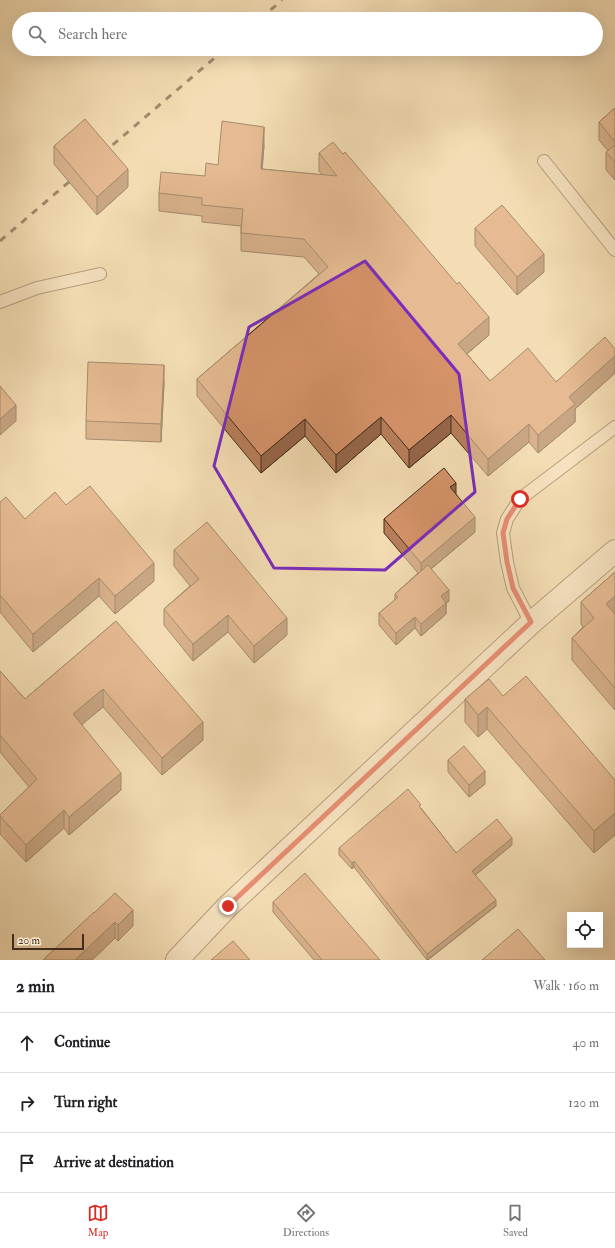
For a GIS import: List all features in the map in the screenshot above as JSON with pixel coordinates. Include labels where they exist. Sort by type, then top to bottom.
[{"type":"street","points":[[177,960],[228,906],[531,622],[615,551]]},
{"type":"lane","points":[[544,161],[615,250]]},
{"type":"lane","points":[[0,302],[37,288],[100,274]]},
{"type":"lane","points":[[531,622],[513,588],[508,568],[503,533],[507,519],[520,499],[615,427]]},
{"type":"highlighted area","points":[[365,261],[459,374],[475,492],[385,570],[274,568],[214,466],[249,327]]},
{"type":"building","points":[[615,108],[615,142],[599,122]]},
{"type":"building","points":[[85,119],[128,169],[97,197],[54,146]]},
{"type":"building","points":[[222,121],[264,127],[261,169],[337,176],[319,153],[333,142],[343,154],[345,152],[457,284],[459,282],[489,317],[458,344],[490,381],[528,348],[556,382],[605,337],[615,349],[615,356],[569,397],[575,404],[538,435],[529,424],[488,459],[451,415],[409,450],[381,417],[336,455],[305,419],[261,456],[197,379],[328,267],[304,239],[241,233],[243,209],[202,205],[202,198],[159,193],[161,172],[205,176],[206,163],[218,165]]},
{"type":"building","points":[[615,145],[615,162],[606,152]]},
{"type":"building","points":[[502,205],[544,254],[517,277],[475,228]]},
{"type":"building","points":[[88,362],[164,365],[161,424],[86,421]]},
{"type":"building","points":[[0,386],[16,405],[0,419]]},
{"type":"building","points":[[444,468],[456,483],[450,487],[475,517],[421,563],[384,519]]},
{"type":"building","points":[[90,486],[154,563],[115,596],[99,578],[33,634],[0,595],[0,502],[6,497],[25,519],[55,492],[66,505]]},
{"type":"building","points":[[207,522],[287,618],[254,646],[228,615],[193,644],[164,609],[199,579],[174,550]]},
{"type":"building","points":[[428,565],[449,590],[441,596],[446,603],[421,624],[415,617],[396,633],[379,613],[398,597],[395,594]]},
{"type":"building","points":[[615,572],[615,596],[606,604],[615,614],[615,688],[572,638],[594,618],[581,602]]},
{"type":"building","points":[[116,621],[203,722],[162,758],[103,689],[73,714],[121,773],[69,817],[64,810],[26,845],[0,816],[37,779],[0,735],[0,671],[25,699]]},
{"type":"building","points":[[526,676],[615,780],[615,813],[594,831],[487,707],[478,715],[465,699],[489,679],[503,696]]},
{"type":"building","points":[[464,746],[485,771],[469,785],[448,760]]},
{"type":"building","points":[[408,789],[421,805],[419,806],[456,853],[497,819],[512,838],[472,871],[496,900],[427,954],[354,861],[352,863],[339,848]]},
{"type":"building","points":[[305,873],[380,960],[322,960],[273,902]]},
{"type":"building","points":[[115,893],[133,910],[118,925],[115,922],[75,960],[43,960],[94,912]]},
{"type":"building","points":[[518,929],[545,960],[482,960]]},
{"type":"building","points":[[233,941],[250,960],[211,960]]},
{"type":"railway","points":[[268,12],[282,0]]},
{"type":"railway","points":[[102,154],[217,56]]},
{"type":"railway","points":[[0,241],[77,175]]},
{"type":"route","points":[[228,906],[531,622],[513,588],[507,562],[503,533],[507,519],[520,499]]}]
